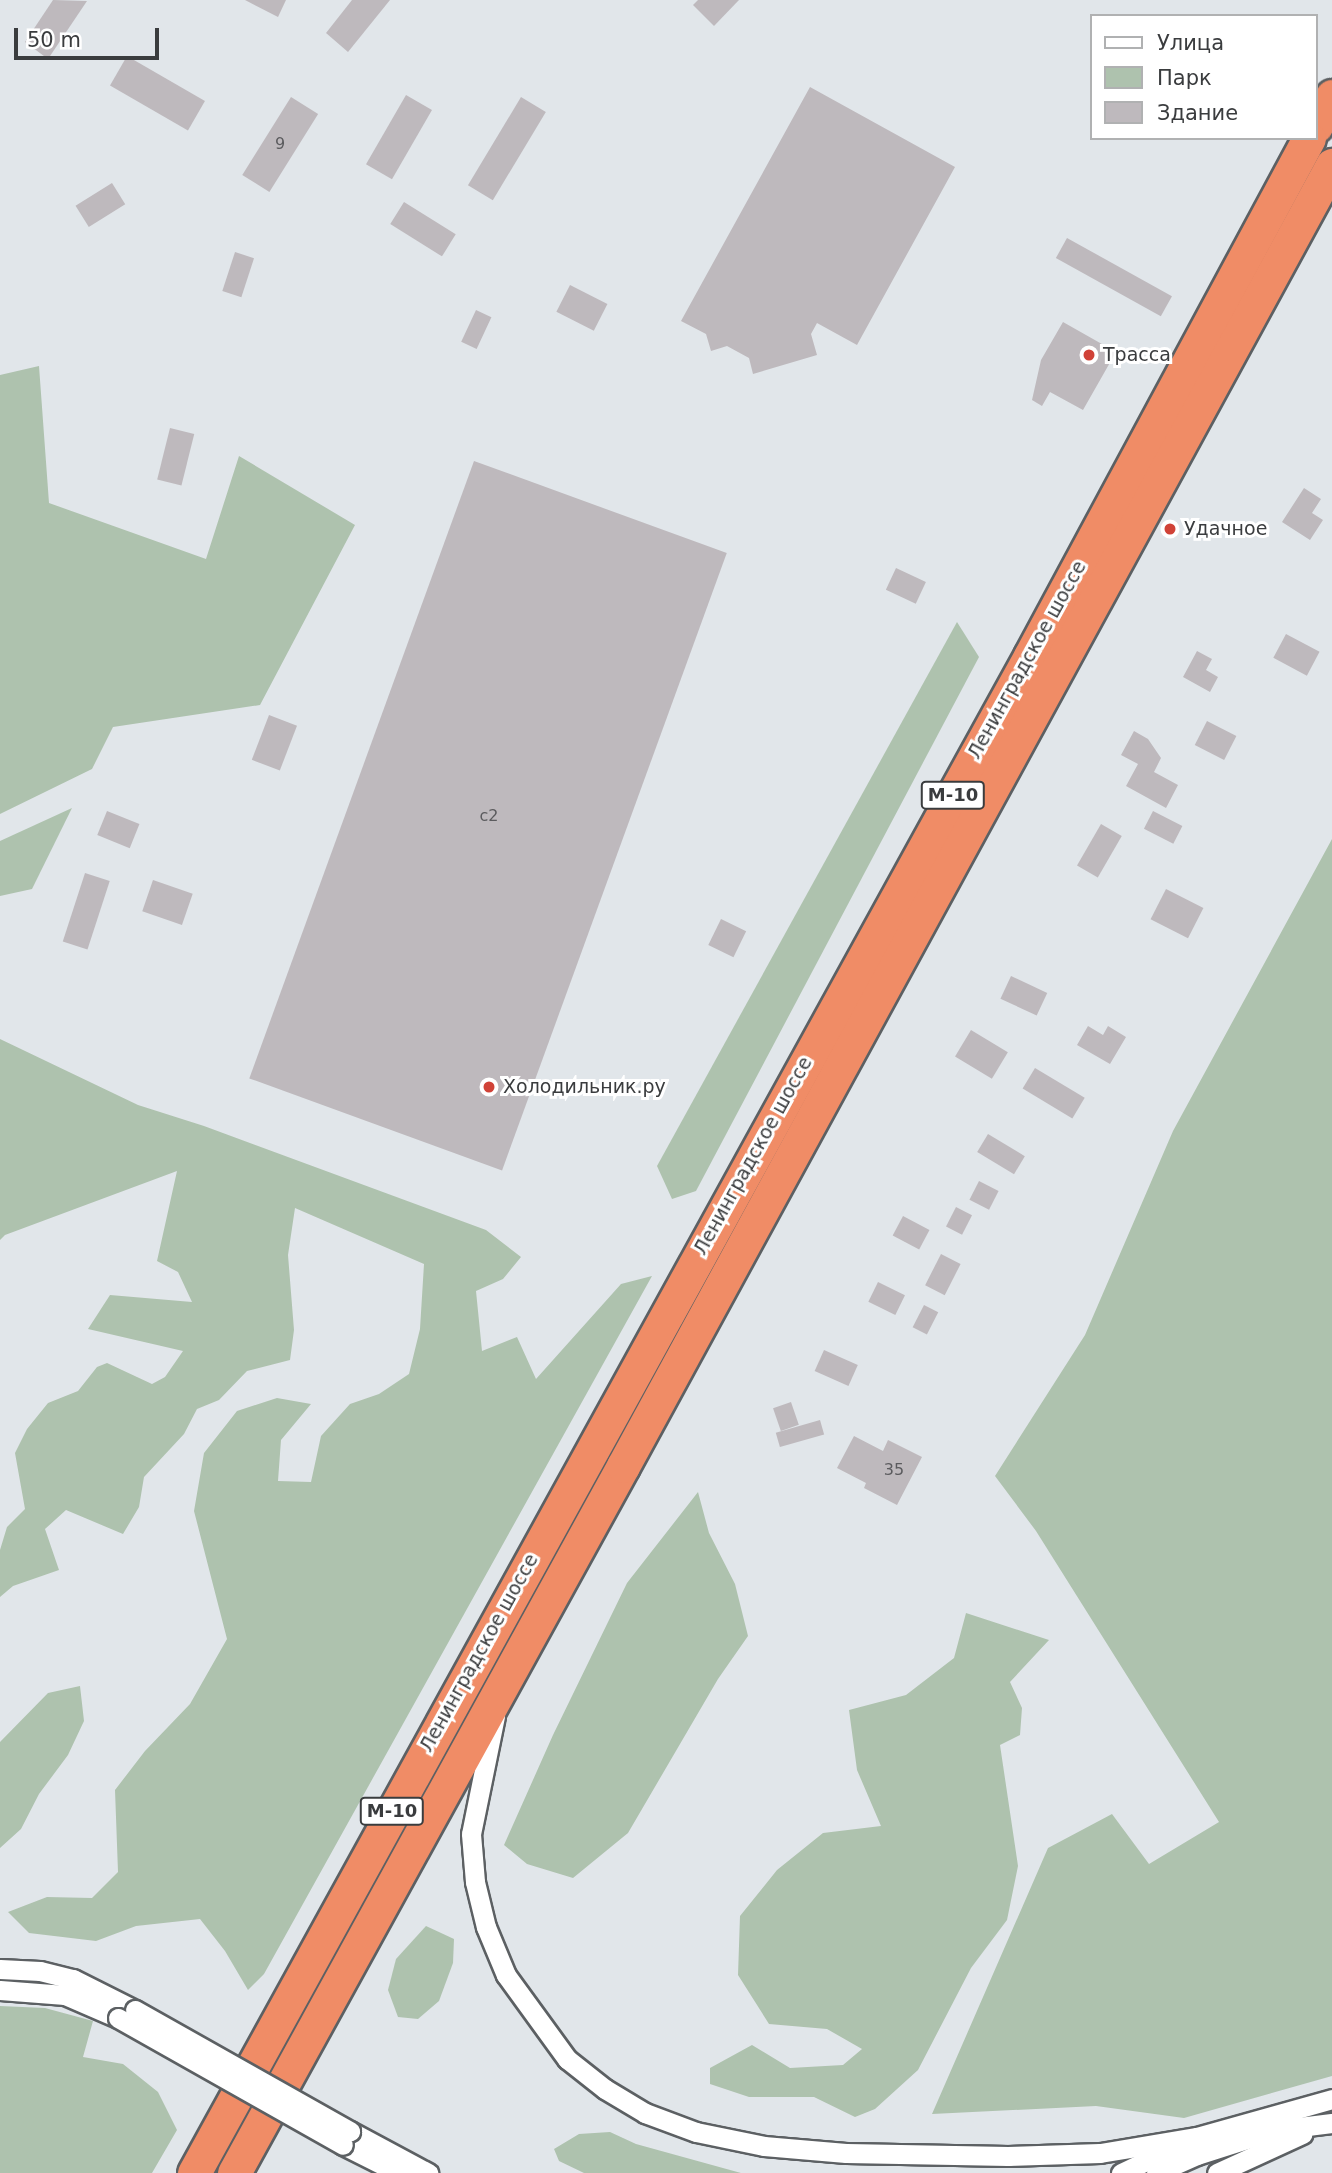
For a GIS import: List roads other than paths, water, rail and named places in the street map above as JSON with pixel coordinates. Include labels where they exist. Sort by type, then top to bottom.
[{"type":"highway","points":[[1318,122],[1332,96]]},
{"type":"highway","name":"Ленинградское шоссе","points":[[194,2173],[1030,656],[1309,140]]},
{"type":"highway","name":"Ленинградское шоссе","points":[[234,2173],[1332,165]]},
{"type":"street","points":[[502,1686],[471,1834],[475,1882],[486,1927],[506,1975],[567,2059],[605,2089],[645,2113],[696,2132],[764,2146],[832,2152],[1008,2156],[1074,2154],[1197,2137],[1332,2099]]},
{"type":"street","points":[[0,1969],[40,1971],[73,1979],[127,2014],[347,2138],[400,2173]]},
{"type":"street","points":[[0,1990],[65,1995],[127,2014]]},
{"type":"street","points":[[1156,2173],[1197,2155],[1275,2130],[1332,2124]]},
{"type":"street","points":[[1217,2173],[1286,2139],[1332,2124]]},
{"type":"street","points":[[1121,2173],[1197,2137]]},
{"type":"street","points":[[347,2138],[428,2173]]},
{"type":"place","name":"Трасса","points":[[1089,355]]},
{"type":"place","name":"Удачное","points":[[1170,529]]},
{"type":"place","name":"Холодильник.ру","points":[[489,1087]]}]
